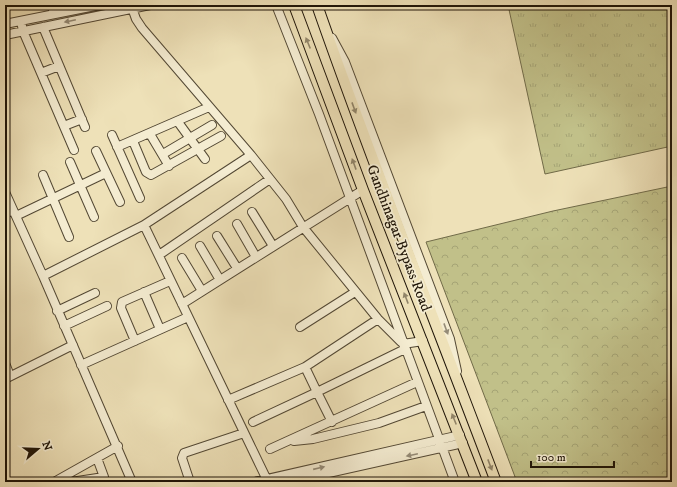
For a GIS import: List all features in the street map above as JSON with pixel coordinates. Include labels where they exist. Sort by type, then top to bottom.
[{"type":"main road","name":"Gandhinagar Bypass Road","points":[[294,5],[363,190],[477,482]]},
{"type":"main road","name":"Gandhinagar Bypass Road","points":[[317,5],[388,203],[424,290],[496,482]]},
{"type":"street","points":[[52,5],[54,14]]},
{"type":"street","points":[[5,24],[100,5]]},
{"type":"street","points":[[5,35],[131,7],[150,5]]},
{"type":"street","points":[[276,5],[316,107],[455,482]]},
{"type":"street","points":[[131,7],[142,28],[251,155],[286,199],[303,227],[355,292],[404,347]]},
{"type":"street","points":[[21,21],[23,31],[40,73],[74,150]]},
{"type":"street","points":[[43,27],[83,123],[64,126]]},
{"type":"street","points":[[40,73],[60,66]]},
{"type":"street","points":[[117,147],[178,122],[209,107]]},
{"type":"street","points":[[178,122],[205,159]]},
{"type":"street","points":[[163,154],[212,125]]},
{"type":"street","points":[[150,134],[169,166]]},
{"type":"street","points":[[112,135],[140,198]]},
{"type":"street","points":[[133,141],[148,174],[151,175],[221,136]]},
{"type":"street","points":[[96,151],[120,202]]},
{"type":"street","points":[[43,276],[144,225],[251,155]]},
{"type":"street","points":[[70,162],[94,217]]},
{"type":"street","points":[[5,214],[15,213],[53,198],[106,173]]},
{"type":"street","points":[[42,175],[69,237]]},
{"type":"street","points":[[159,255],[270,180]]},
{"type":"street","points":[[182,304],[363,190]]},
{"type":"street","points":[[5,192],[118,446],[132,482]]},
{"type":"street","points":[[252,212],[273,246]]},
{"type":"street","points":[[237,224],[256,257]]},
{"type":"street","points":[[144,225],[267,481]]},
{"type":"street","points":[[217,236],[237,268]]},
{"type":"street","points":[[200,246],[220,280]]},
{"type":"street","points":[[182,258],[202,292]]},
{"type":"street","points":[[135,341],[121,305],[124,300],[170,281]]},
{"type":"street","points":[[144,292],[160,329]]},
{"type":"street","points":[[300,327],[355,292]]},
{"type":"street","points":[[57,311],[95,293]]},
{"type":"street","points":[[64,326],[107,306]]},
{"type":"street","points":[[82,365],[188,317]]},
{"type":"street","points":[[228,400],[305,367],[378,319]]},
{"type":"street","points":[[253,422],[317,392],[404,347],[423,341]]},
{"type":"street","points":[[5,363],[8,377],[73,345]]},
{"type":"street","points":[[305,367],[332,422]]},
{"type":"street","points":[[270,448],[332,422],[417,382]]},
{"type":"street","points":[[288,441],[313,439],[363,427],[393,419],[426,406]]},
{"type":"street","points":[[190,482],[182,458],[184,453],[244,433]]},
{"type":"street","points":[[288,482],[461,439]]},
{"type":"street","points":[[254,482],[267,481],[441,445]]},
{"type":"street","points":[[54,482],[118,446]]},
{"type":"street","points":[[71,482],[104,477],[97,458]]},
{"type":"green space","points":[[508,5],[672,5],[672,146],[545,174]]},
{"type":"green space","points":[[672,186],[672,482],[517,482],[426,242],[553,211]]}]
